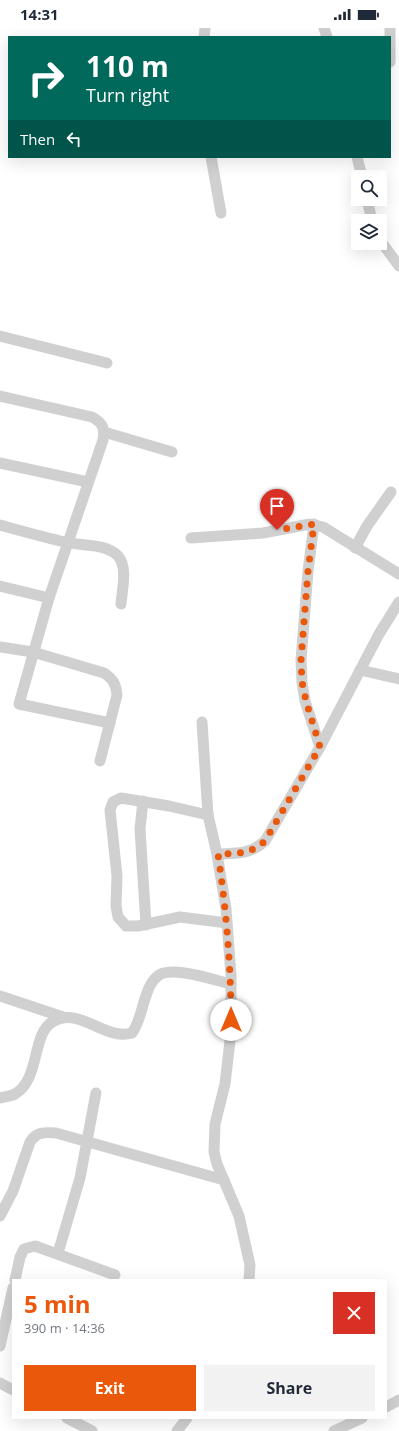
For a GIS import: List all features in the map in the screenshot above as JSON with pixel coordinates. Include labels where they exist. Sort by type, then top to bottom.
[{"type":"street","points":[[211,158],[221,214]]},
{"type":"street","points":[[357,158],[360,170]]},
{"type":"street","points":[[387,250],[399,266]]},
{"type":"street","points":[[0,336],[107,363]]},
{"type":"street","points":[[0,396],[92,417],[99,421],[103,426],[103,440],[49,598],[32,652],[19,704],[110,723]]},
{"type":"street","points":[[104,432],[172,452]]},
{"type":"street","points":[[0,463],[88,482]]},
{"type":"street","points":[[355,548],[364,531],[391,492]]},
{"type":"street","points":[[314,524],[308,571],[301,660],[302,682],[306,701],[320,747]]},
{"type":"street","points":[[191,538],[263,533],[314,524],[323,527],[399,574]]},
{"type":"street","points":[[0,525],[67,543],[96,547],[111,551],[118,556],[122,562],[123,571],[121,604]]},
{"type":"street","points":[[0,586],[49,598]]},
{"type":"street","points":[[218,854],[241,853],[255,850],[265,841],[320,747],[379,634],[399,602]]},
{"type":"street","points":[[0,647],[32,652],[104,673],[112,678],[116,684],[117,695],[100,761]]},
{"type":"street","points":[[360,670],[399,679]]},
{"type":"street","points":[[202,722],[208,815],[218,854],[227,923],[231,984],[231,1032],[225,1084],[213,1138],[214,1152],[239,1216],[250,1265],[249,1279]]},
{"type":"street","points":[[208,815],[122,798],[113,802],[110,810],[117,876],[116,906],[118,917],[126,926],[146,925],[180,917],[227,923]]},
{"type":"street","points":[[143,801],[140,829],[146,925]]},
{"type":"street","points":[[0,996],[63,1017],[75,1018],[117,1035],[125,1035],[132,1033],[138,1025],[145,997],[151,984],[157,976],[165,972],[178,972],[231,984]]},
{"type":"street","points":[[0,1098],[15,1094],[23,1087],[32,1072],[45,1029],[52,1021],[63,1017]]},
{"type":"street","points":[[58,1253],[73,1206],[96,1093]]},
{"type":"street","points":[[0,1216],[13,1191],[33,1137],[45,1132],[56,1133],[224,1180]]},
{"type":"street","points":[[15,1279],[20,1257],[24,1249],[35,1246],[58,1253],[115,1275]]},
{"type":"street","points":[[0,1346],[12,1292]]},
{"type":"street","points":[[0,1384],[12,1390]]},
{"type":"street","points":[[387,1406],[399,1400]]},
{"type":"street","points":[[69,1419],[92,1431]]},
{"type":"street","points":[[177,1431],[186,1419]]},
{"type":"street","points":[[334,1431],[360,1419]]},
{"type":"route","points":[[231,1020],[231,975],[226,909],[218,854],[241,853],[255,850],[265,841],[320,747],[306,701],[302,682],[301,660],[304,609],[314,524],[277,530]]}]
